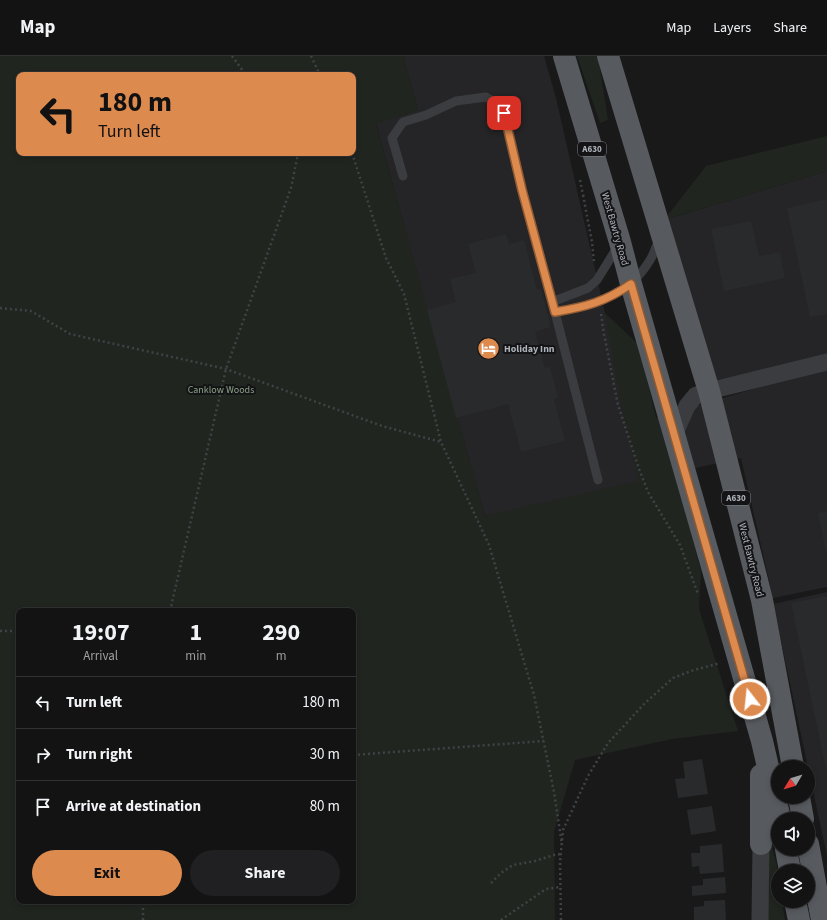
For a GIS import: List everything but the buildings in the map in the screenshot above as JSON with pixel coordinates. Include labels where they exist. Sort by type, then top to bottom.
[{"type":"main road","name":"West Bawtry Road","points":[[564,56],[620,242],[762,741],[778,812]]},
{"type":"main road","name":"West Bawtry Road","points":[[608,56],[709,391],[762,600],[792,760]]},
{"type":"main road","points":[[761,844],[762,741]]},
{"type":"main road","points":[[810,856],[822,920]]},
{"type":"main road","points":[[797,908],[799,920]]},
{"type":"street","points":[[674,435],[687,406],[696,395],[827,362]]},
{"type":"street","points":[[760,920],[761,844]]},
{"type":"lane","points":[[403,176],[392,138],[403,122],[426,115],[456,101],[486,97],[496,103],[504,113],[522,190],[598,480]]},
{"type":"lane","points":[[555,312],[599,302],[631,284],[643,272],[651,259],[661,234]]},
{"type":"lane","points":[[552,302],[588,288],[597,280],[620,242]]},
{"type":"path","points":[[232,56],[244,72]]},
{"type":"path","points":[[311,56],[319,72]]},
{"type":"path","points":[[171,608],[226,369],[290,188],[297,156]]},
{"type":"path","points":[[353,156],[386,258],[404,294],[441,442],[489,545],[534,695],[554,792],[562,845]]},
{"type":"path","points":[[583,195],[592,242],[594,271],[597,280]]},
{"type":"path","points":[[599,302],[618,404],[639,469],[648,492],[680,545],[699,595]]},
{"type":"path","points":[[0,308],[30,312],[70,334],[226,369],[382,426],[441,442]]},
{"type":"path","points":[[0,631],[16,631]]},
{"type":"path","points":[[561,920],[561,854],[564,830],[588,776],[608,743],[640,708],[673,678],[738,658]]},
{"type":"path","points":[[356,754],[544,741]]},
{"type":"path","points":[[491,883],[500,873],[513,866],[561,854]]},
{"type":"path","points":[[501,920],[546,889],[560,887]]},
{"type":"path","points":[[143,904],[143,920]]},
{"type":"shaded area","points":[[403,56],[544,56],[556,98],[605,313],[656,418],[783,380],[827,369],[827,587],[773,598],[741,458],[485,516],[376,123],[418,110]]},
{"type":"shaded area","points":[[827,171],[827,356],[717,380],[664,220]]},
{"type":"shaded area","points":[[827,592],[827,856],[815,800],[815,760],[806,760],[773,604]]},
{"type":"green space","name":"Canklow Woods","points":[[0,56],[403,56],[418,110],[376,124],[485,516],[638,481],[621,404],[605,313],[639,345],[656,418],[675,472],[701,571],[699,609],[738,731],[672,739],[575,760],[554,832],[555,920],[0,920]]},
{"type":"green space","points":[[577,56],[598,56],[608,120],[600,123]]},
{"type":"green space","points":[[827,136],[827,171],[664,220],[706,166]]},
{"type":"green space","points":[[769,832],[771,841],[771,856],[775,856],[776,864],[771,864],[771,908],[783,908],[785,920],[767,920]]},
{"type":"place","name":"Holiday Inn","points":[[489,349]]},
{"type":"route","points":[[504,113],[522,190],[555,312],[599,302],[631,284],[750,699]]}]
